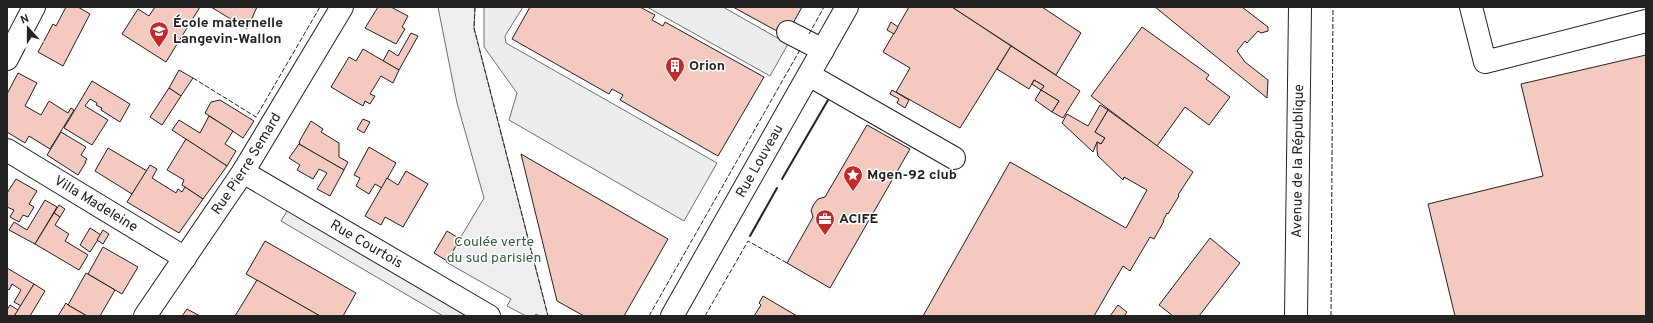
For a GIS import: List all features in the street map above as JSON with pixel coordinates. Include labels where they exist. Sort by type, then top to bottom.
[{"type":"street","points":[[7,59],[34,7]]},
{"type":"street","name":"Rue Pierre Semard","points":[[145,316],[243,172],[342,7]]},
{"type":"street","name":"Rue Louveau","points":[[672,316],[848,7]]},
{"type":"street","name":"Avenue de la République","points":[[1296,316],[1300,7]]},
{"type":"street","points":[[1471,7],[1485,62],[1646,21]]},
{"type":"street","points":[[788,32],[823,50]]},
{"type":"street","points":[[809,75],[954,158]]},
{"type":"street","name":"Villa Madeleine","points":[[7,150],[185,258]]},
{"type":"street","name":"Rue Courtois","points":[[243,172],[489,316]]},
{"type":"green space","name":"Coulée verte du sud parisien","points":[[438,7],[475,7],[474,28],[548,316],[540,316],[536,314],[534,316],[526,316],[507,306],[511,299],[446,262],[484,198],[457,103]]},
{"type":"shaded area","points":[[484,7],[523,7],[505,36],[506,43],[717,163],[684,221],[509,120],[517,93],[484,47]]},
{"type":"shaded area","points":[[647,7],[723,7],[788,44],[770,76]]},
{"type":"shaded area","points":[[293,201],[489,316],[443,316],[281,221]]},
{"type":"building","points":[[66,7],[78,7],[90,14],[63,66],[38,52],[53,24],[56,26]]},
{"type":"building","name":"École maternelle Langevin-Wallon","points":[[155,7],[200,7],[166,62],[122,34],[138,9],[149,16]]},
{"type":"building","name":"École maternelle Langevin-Wallon","points":[[211,7],[257,7],[247,29]]},
{"type":"building","points":[[378,7],[391,7],[408,16],[402,27],[405,29],[396,44],[365,28]]},
{"type":"building","name":"Orion","points":[[530,7],[640,7],[655,15],[652,20],[663,26],[665,22],[764,77],[718,156],[620,100],[623,95],[612,89],[609,94],[512,39]]},
{"type":"building","points":[[733,7],[802,7],[786,36]]},
{"type":"building","points":[[909,7],[952,7],[1011,46],[960,128],[896,92],[910,68],[883,52]]},
{"type":"building","points":[[952,7],[1042,7],[1081,33],[1056,75]]},
{"type":"building","points":[[1155,7],[1242,7],[1268,27],[1268,31],[1261,33],[1258,31],[1247,43],[1245,41],[1237,51],[1245,62],[1268,80],[1267,98]]},
{"type":"building","points":[[891,22],[898,27],[894,34],[887,30]]},
{"type":"building","points":[[1142,27],[1209,75],[1206,79],[1230,97],[1209,125],[1185,107],[1157,146],[1091,96]]},
{"type":"building","points":[[411,33],[418,36],[399,70],[383,61],[389,50],[398,56]]},
{"type":"building","points":[[1011,46],[1080,91],[1063,118],[1052,112],[1059,101],[1041,90],[1044,86],[1034,80],[1029,89],[997,69]]},
{"type":"building","points":[[363,49],[399,70],[393,83],[381,76],[370,94],[375,96],[370,104],[365,101],[363,106],[331,87],[349,57],[356,61]]},
{"type":"building","points":[[1646,55],[1646,316],[1455,316],[1428,204],[1543,176],[1521,84]]},
{"type":"building","points":[[179,70],[193,78],[181,96],[169,88]]},
{"type":"building","points":[[18,73],[37,83],[25,106],[41,115],[49,101],[68,113],[71,108],[74,110],[50,149],[29,136],[25,143],[7,132],[7,94]]},
{"type":"building","points":[[1034,80],[1044,86],[1041,90],[1032,84]]},
{"type":"building","points":[[92,81],[130,104],[120,122],[101,110],[102,108],[96,105],[97,103],[90,99],[85,106],[108,120],[92,145],[64,128]]},
{"type":"building","points":[[169,88],[181,96],[162,125],[150,117]]},
{"type":"building","points":[[892,90],[909,100],[905,108],[897,103],[899,99],[890,94]]},
{"type":"building","points":[[1041,90],[1059,101],[1052,112],[1035,100]]},
{"type":"building","points":[[220,100],[254,121],[243,138],[205,113],[211,102]]},
{"type":"building","points":[[1100,105],[1108,110],[1095,132],[1105,138],[1101,144],[1097,142],[1093,152],[1062,123],[1067,114],[1088,126]]},
{"type":"building","points":[[1108,110],[1193,172],[1168,214],[1167,213],[1154,239],[1150,237],[1130,271],[1123,266],[1094,316],[923,316],[1010,162],[1126,228],[1147,190],[1124,177],[1123,180],[1098,156],[1097,142],[1101,144],[1105,138],[1095,132]]},
{"type":"building","points":[[209,116],[233,131],[225,144],[236,151],[227,166],[172,130],[179,120],[200,133]]},
{"type":"building","points":[[363,119],[370,122],[364,133],[357,129]]},
{"type":"building","points":[[311,121],[323,129],[321,132],[339,143],[339,157],[348,162],[344,170],[299,144]]},
{"type":"building","points":[[867,125],[910,149],[830,288],[787,263],[813,217],[811,210],[814,204],[818,199],[825,197]]},
{"type":"building","points":[[61,132],[86,147],[81,155],[87,159],[78,175],[47,155]]},
{"type":"building","points":[[186,139],[227,166],[203,199],[182,185],[184,180],[167,170]]},
{"type":"building","points":[[299,144],[344,170],[330,196],[317,189],[327,173],[319,169],[313,179],[297,170],[300,165],[289,158]]},
{"type":"building","points":[[369,147],[396,163],[382,188],[375,184],[369,194],[356,186],[360,178],[354,175]]},
{"type":"building","points":[[108,148],[147,171],[132,194],[95,171]]},
{"type":"building","points":[[521,154],[668,239],[624,316],[584,316],[557,301]]},
{"type":"building","points":[[150,165],[157,169],[152,178],[176,193],[178,189],[182,192],[185,187],[203,199],[179,233],[127,202]]},
{"type":"building","points":[[406,171],[428,184],[403,227],[385,217],[381,225],[365,216],[387,178],[398,185]]},
{"type":"building","points":[[16,179],[37,191],[29,204],[34,207],[28,217],[23,215],[19,222],[10,217],[14,210],[7,207],[7,193]]},
{"type":"building","points":[[45,200],[57,207],[35,244],[9,230],[14,222],[27,230]]},
{"type":"building","points":[[59,205],[65,209],[60,217],[54,213]]},
{"type":"building","points":[[54,213],[60,217],[55,225],[69,234],[65,241],[88,255],[79,270],[35,244]]},
{"type":"building","points":[[90,228],[101,235],[90,252],[80,245]]},
{"type":"building","points":[[103,230],[109,234],[103,244],[97,240]]},
{"type":"building","points":[[447,231],[460,239],[447,261],[434,253]]},
{"type":"building","points":[[1210,238],[1240,263],[1199,316],[1173,316],[1159,305]]},
{"type":"building","points":[[265,241],[356,293],[343,316],[320,316],[246,274]]},
{"type":"building","points":[[103,247],[138,267],[122,294],[88,274]]},
{"type":"building","points":[[7,268],[34,284],[21,306],[14,302],[21,290],[12,284],[9,290],[7,288]]},
{"type":"building","points":[[86,273],[115,290],[100,316],[87,316],[68,305]]},
{"type":"building","points":[[257,280],[320,316],[235,316]]},
{"type":"building","points":[[34,284],[45,291],[30,316],[14,316]]},
{"type":"building","points":[[763,296],[797,316],[754,316],[761,305],[759,303]]},
{"type":"building","points":[[66,303],[68,305],[87,316],[58,316]]},
{"type":"building","points":[[10,305],[18,310],[14,316],[7,316],[7,310]]},
{"type":"building","points":[[1118,305],[1127,312],[1124,316],[1110,316]]},
{"type":"building","points":[[187,309],[200,316],[182,316]]},
{"type":"fence","points":[[193,78],[256,117],[320,7]]},
{"type":"fence","points":[[475,7],[474,28],[548,316]]},
{"type":"fence","points":[[809,34],[824,7]]},
{"type":"fence","points":[[1331,316],[1333,7]]},
{"type":"fence","points":[[649,316],[801,48]]},
{"type":"fence","points":[[705,316],[748,241],[787,263]]},
{"type":"wall","points":[[782,179],[828,100]]},
{"type":"wall","points":[[750,236],[777,188]]},
{"type":"place","name":"École maternelle Langevin-Wallon","points":[[159,48]]},
{"type":"place","name":"Orion","points":[[675,83]]},
{"type":"place","name":"Mgen-92 club","points":[[853,192]]},
{"type":"place","name":"ACIFE","points":[[825,236]]}]
